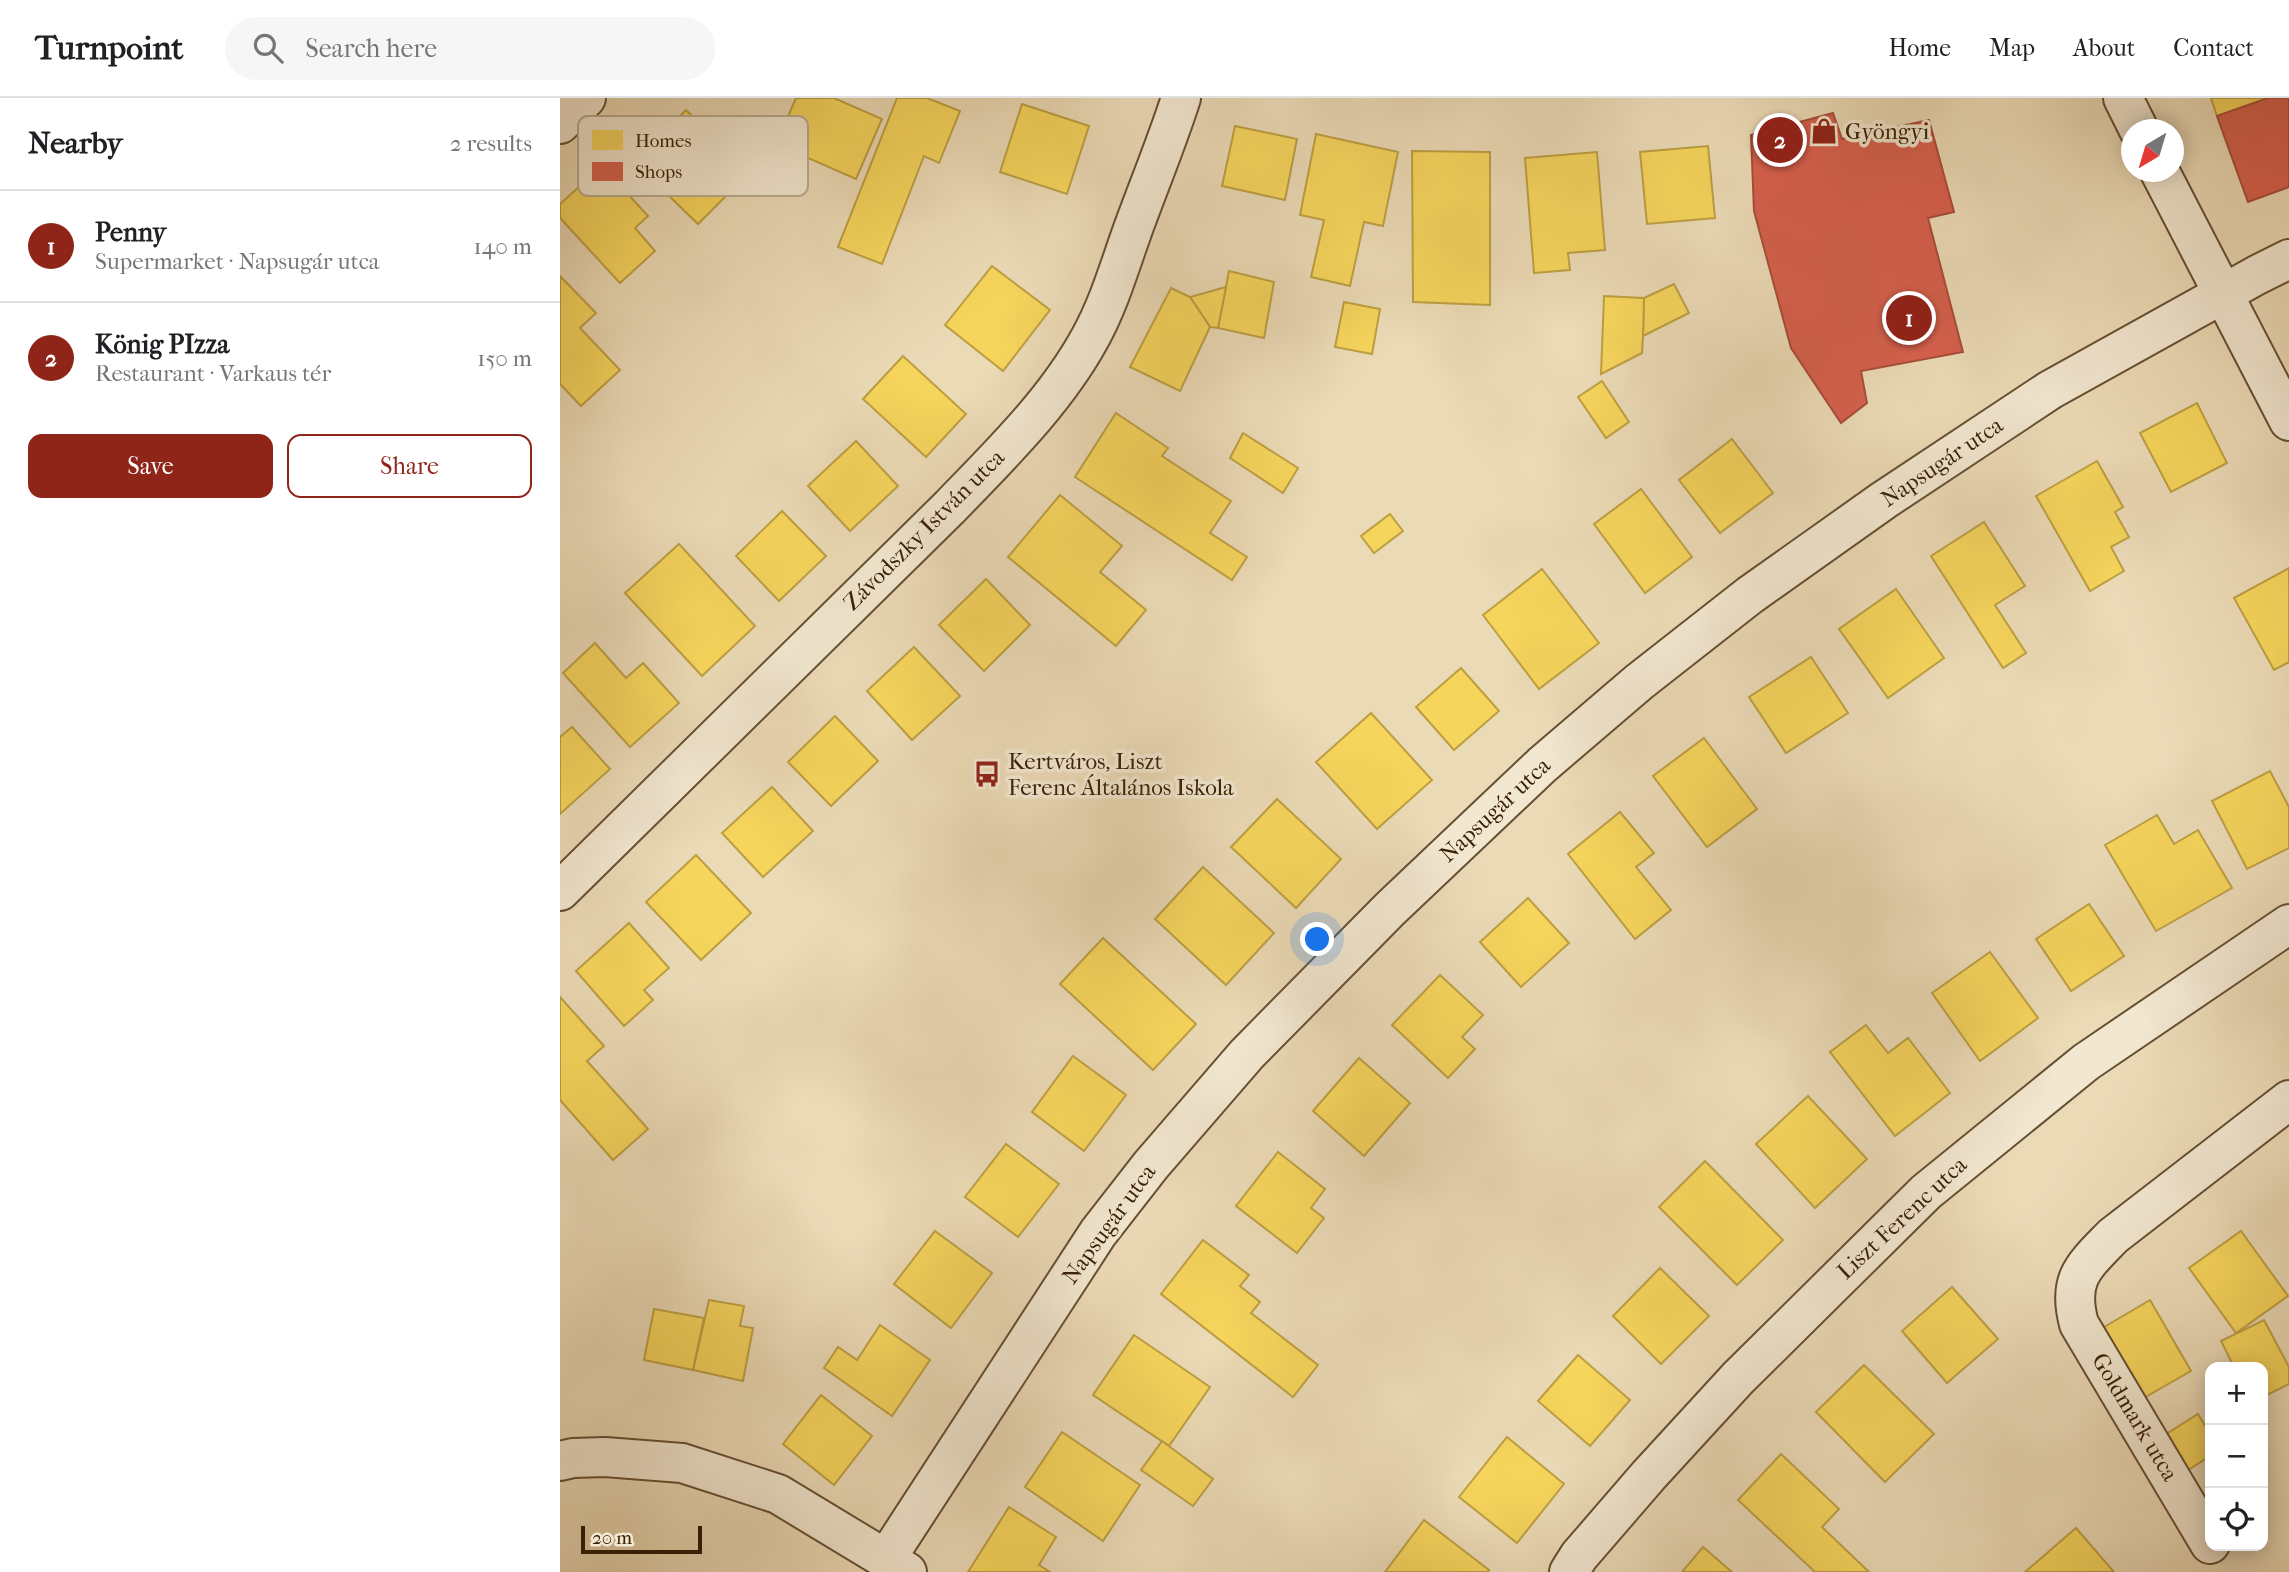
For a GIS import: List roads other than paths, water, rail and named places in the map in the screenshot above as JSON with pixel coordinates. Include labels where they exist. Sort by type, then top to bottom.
[{"type":"street","points":[[560,124],[586,98]]},
{"type":"street","name":"Závodszky István utca","points":[[560,891],[950,507],[1061,381],[1090,338],[1105,305],[1181,98]]},
{"type":"street","points":[[2123,98],[2134,119]]},
{"type":"street","points":[[2165,182],[2289,421]]},
{"type":"street","name":"Napsugár utca","points":[[896,1566],[1098,1233],[1151,1165],[1247,1054],[1461,841],[1542,765],[1600,715],[1762,587],[1884,500],[2050,390],[2289,259]]},
{"type":"street","name":"Liszt Ferenc utca","points":[[1569,1572],[1578,1556],[1738,1378],[1927,1192],[2086,1062],[2289,924]]},
{"type":"street","name":"Goldmark utca","points":[[2205,1535],[2079,1324],[2074,1304],[2075,1285],[2087,1263],[2113,1236],[2289,1100]]},
{"type":"street","points":[[560,1461],[605,1457],[682,1463],[778,1494],[896,1566]]},
{"type":"street","name":"Goldmark utca","points":[[2215,1551],[2227,1572]]},
{"type":"place","name":"Gyöngyi","points":[[1824,131]]},
{"type":"place","name":"König PIzza","points":[[1780,140]]},
{"type":"place","name":"Penny","points":[[1909,318]]},
{"type":"place","name":"Kertváros, Liszt Ferenc Általános Iskola","points":[[987,774]]}]
